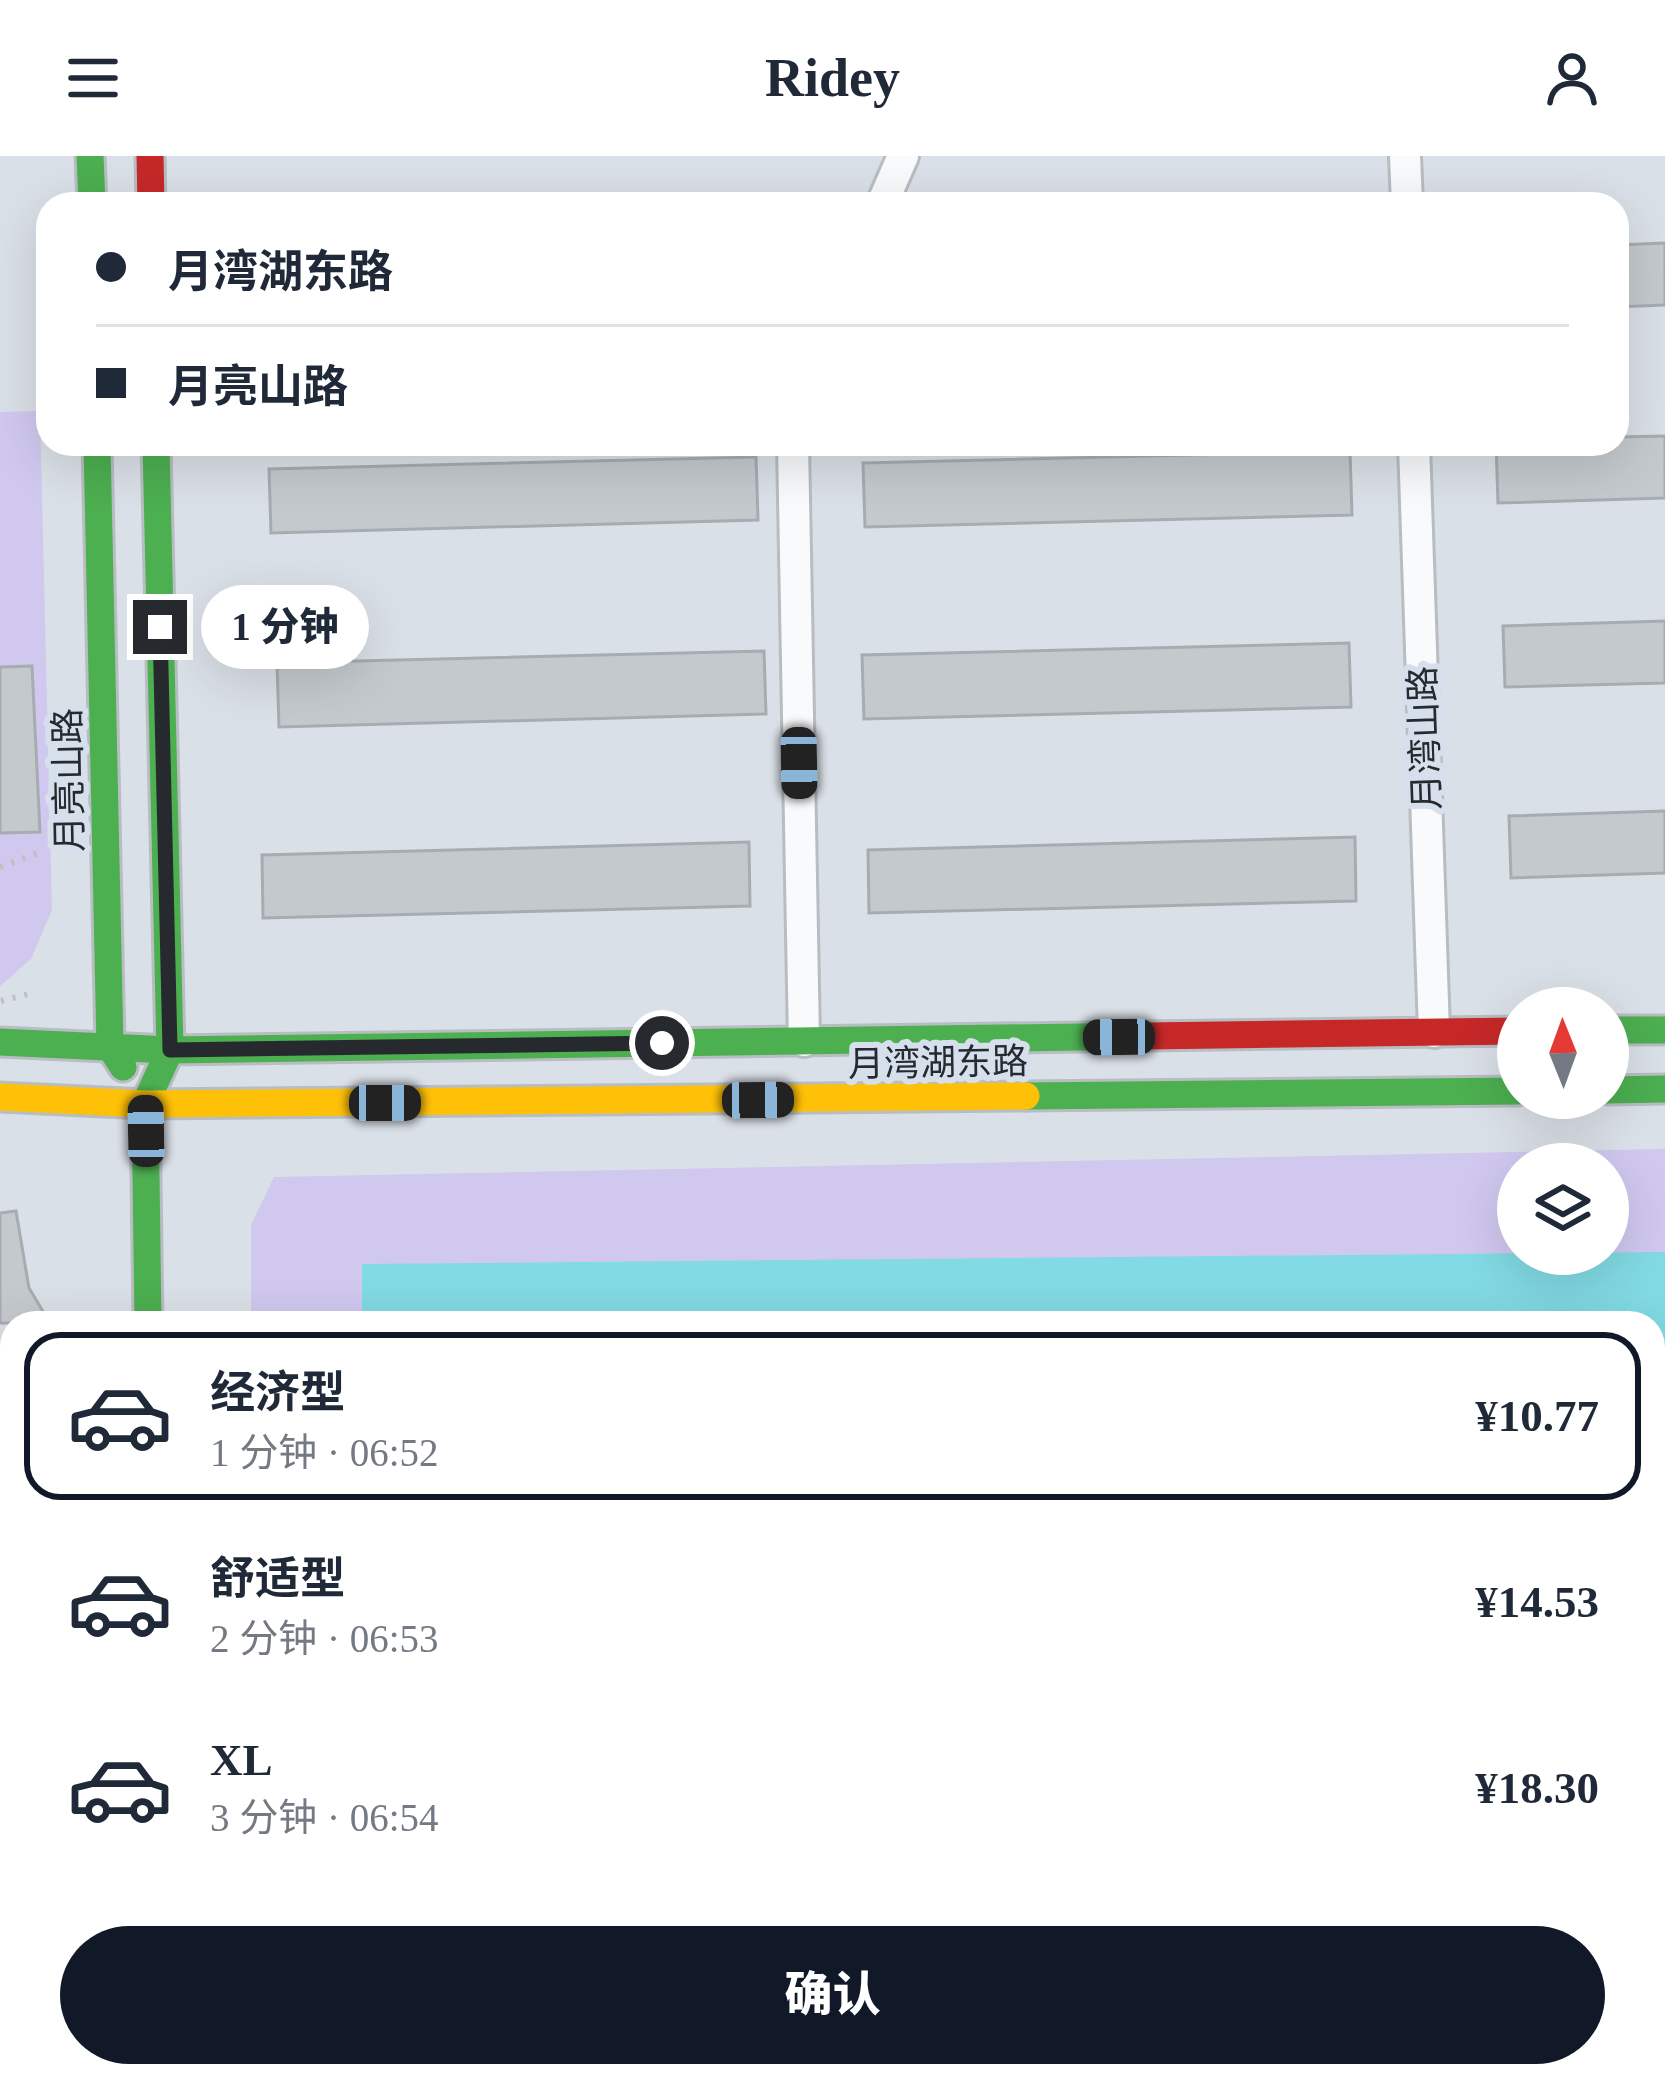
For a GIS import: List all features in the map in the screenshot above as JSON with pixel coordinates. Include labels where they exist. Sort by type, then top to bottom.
[{"type":"street","points":[[91,156],[92,192]]},
{"type":"street","points":[[150,156],[151,192]]},
{"type":"street","points":[[888,192],[904,156]]},
{"type":"street","points":[[1405,156],[1406,192]]},
{"type":"street","name":"月亮山路","points":[[97,456],[110,1047]]},
{"type":"street","points":[[148,1311],[145,1104],[170,1050],[156,456]]},
{"type":"street","points":[[793,456],[804,1041]]},
{"type":"street","name":"月湾山路","points":[[1414,456],[1433,1032]]},
{"type":"street","points":[[1629,1030],[1665,1030]]},
{"type":"street","name":"月湾湖东路","points":[[0,1042],[170,1050],[1497,1031]]},
{"type":"street","points":[[110,1047],[145,1104]]},
{"type":"street","points":[[1629,1090],[1665,1089]]},
{"type":"street","name":"月湾湖东路","points":[[0,1097],[145,1104],[1497,1091]]},
{"type":"path","points":[[0,867],[38,853]]},
{"type":"path","points":[[0,1001],[33,993]]},
{"type":"shaded area","points":[[36,411],[36,456],[41,456],[52,910],[31,959],[0,986],[0,412]]},
{"type":"shaded area","points":[[1665,1149],[1665,1311],[251,1311],[251,1225],[274,1177],[1497,1152],[1497,1275],[1629,1275],[1629,1150]]},
{"type":"water","points":[[1629,1252],[1665,1252],[1665,1311],[362,1311],[362,1264],[1497,1254],[1497,1275],[1629,1275]]},
{"type":"building","points":[[1665,243],[1665,305],[1629,306],[1629,244]]},
{"type":"building","points":[[1665,436],[1665,498],[1498,503],[1496,456],[1629,456],[1629,437]]},
{"type":"building","points":[[1350,456],[1352,515],[865,527],[863,463]]},
{"type":"building","points":[[756,457],[758,520],[271,533],[269,469]]},
{"type":"building","points":[[1665,621],[1665,683],[1505,687],[1503,626]]},
{"type":"building","points":[[1349,643],[1351,707],[864,719],[862,655]]},
{"type":"building","points":[[764,651],[766,714],[279,727],[277,663]]},
{"type":"building","points":[[32,666],[40,832],[0,833],[0,667]]},
{"type":"building","points":[[1665,811],[1665,873],[1511,878],[1509,816]]},
{"type":"building","points":[[1355,837],[1356,901],[869,913],[868,850]]},
{"type":"building","points":[[749,842],[750,906],[263,918],[262,855]]},
{"type":"building","points":[[16,1211],[29,1288],[43,1311],[0,1311],[0,1213]]},
{"type":"traffic: fast","points":[[90,156],[92,192]]},
{"type":"traffic: fast","points":[[97,456],[110,1047],[123,1067]]},
{"type":"traffic: fast","points":[[148,1311],[145,1104],[170,1050],[156,456]]},
{"type":"traffic: fast","points":[[1629,1030],[1665,1030]]},
{"type":"traffic: fast","points":[[0,1042],[170,1050],[1147,1036]]},
{"type":"traffic: fast","points":[[1629,1090],[1665,1089]]},
{"type":"traffic: fast","points":[[1026,1096],[1497,1091]]},
{"type":"traffic: slow","points":[[0,1097],[145,1104],[1026,1096]]},
{"type":"traffic: jam","points":[[150,156],[151,192]]},
{"type":"traffic: jam","points":[[1147,1036],[1497,1031]]},
{"type":"route","points":[[160,627],[170,1050],[662,1043]]}]
